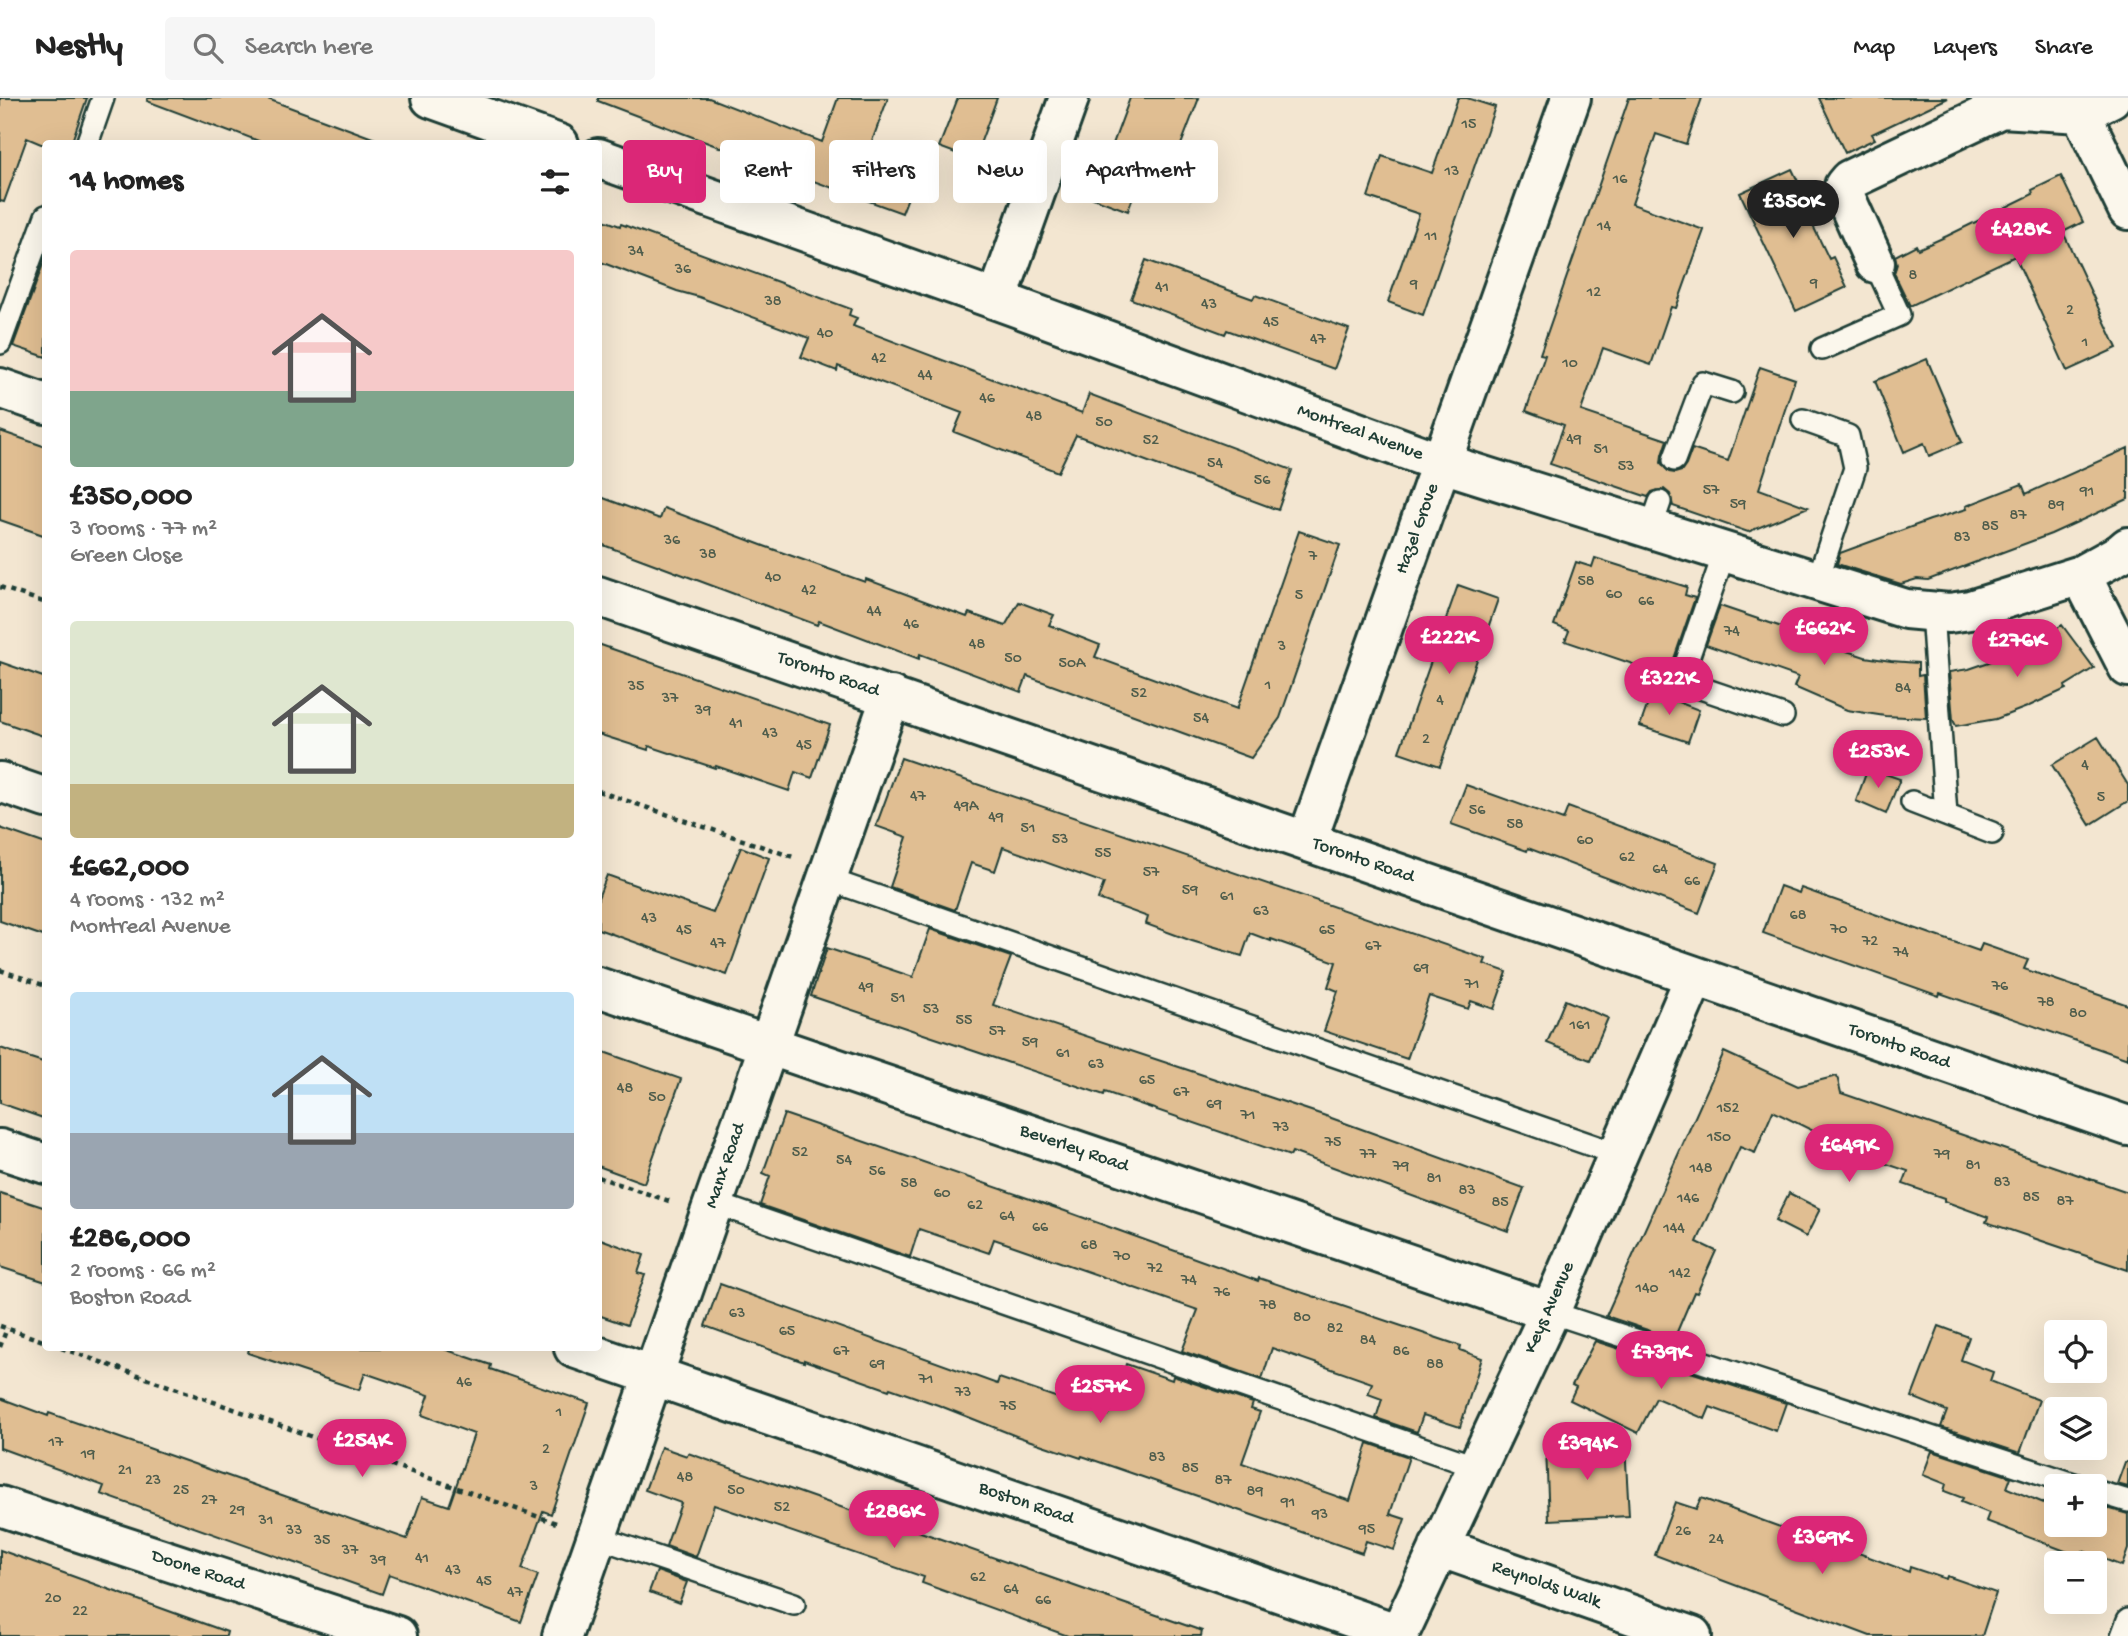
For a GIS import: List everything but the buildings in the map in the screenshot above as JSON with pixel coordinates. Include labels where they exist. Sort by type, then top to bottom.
[{"type":"street","points":[[431,98],[548,140]]},
{"type":"street","points":[[997,300],[1069,98]]},
{"type":"street","name":"Hazel Grove","points":[[1307,841],[1571,98]]},
{"type":"street","points":[[1875,263],[1843,192],[1844,186],[1849,180],[2001,108],[2096,106],[2128,210]]},
{"type":"street","name":"Montreal Avenue","points":[[602,159],[1442,463],[1656,515],[1725,551],[1906,609],[1949,613],[1970,610],[2081,575],[2121,554],[2128,547]]},
{"type":"street","points":[[0,388],[42,403]]},
{"type":"street","points":[[2081,575],[2128,667]]},
{"type":"street","name":"Toronto Road","points":[[602,597],[2128,1126]]},
{"type":"street","name":"Manx Road","points":[[562,1636],[891,696]]},
{"type":"street","points":[[0,782],[42,797]]},
{"type":"street","name":"Keys Avenue","points":[[1399,1635],[1550,1312],[1695,976]]},
{"type":"street","name":"Beverley Road","points":[[602,988],[1550,1312]]},
{"type":"street","points":[[0,1149],[42,1163]]},
{"type":"street","name":"Boston Road","points":[[583,1351],[1399,1635]]},
{"type":"street","name":"Doone Road","points":[[0,1506],[397,1636]]},
{"type":"street","name":"Reynolds Walk","points":[[1439,1547],[1690,1636]]},
{"type":"lane","points":[[88,140],[103,98]]},
{"type":"lane","points":[[0,343],[42,227]]},
{"type":"lane","points":[[1822,349],[1899,315],[1875,263]]},
{"type":"lane","points":[[1674,460],[1703,383],[1732,393]]},
{"type":"lane","points":[[1803,420],[1848,436],[1855,468],[1818,579]]},
{"type":"lane","points":[[1725,551],[1680,681],[1783,716]]},
{"type":"lane","points":[[1932,612],[1946,815]]},
{"type":"lane","points":[[1912,802],[1992,833]]},
{"type":"lane","points":[[828,874],[1617,1154]]},
{"type":"lane","points":[[712,1209],[1477,1467]]},
{"type":"lane","points":[[1550,1312],[2044,1474]]},
{"type":"lane","points":[[2107,1494],[2128,1502]]},
{"type":"lane","points":[[597,1537],[794,1604]]},
{"type":"lane","points":[[2122,1636],[2128,1620]]},
{"type":"path","points":[[0,587],[42,602]]},
{"type":"path","points":[[602,792],[828,874]]},
{"type":"path","points":[[0,970],[42,985]]},
{"type":"path","points":[[602,1178],[712,1209]]},
{"type":"path","points":[[0,1326],[42,1341]]},
{"type":"path","points":[[0,1347],[7,1328]]},
{"type":"path","points":[[70,1351],[597,1537]]}]
